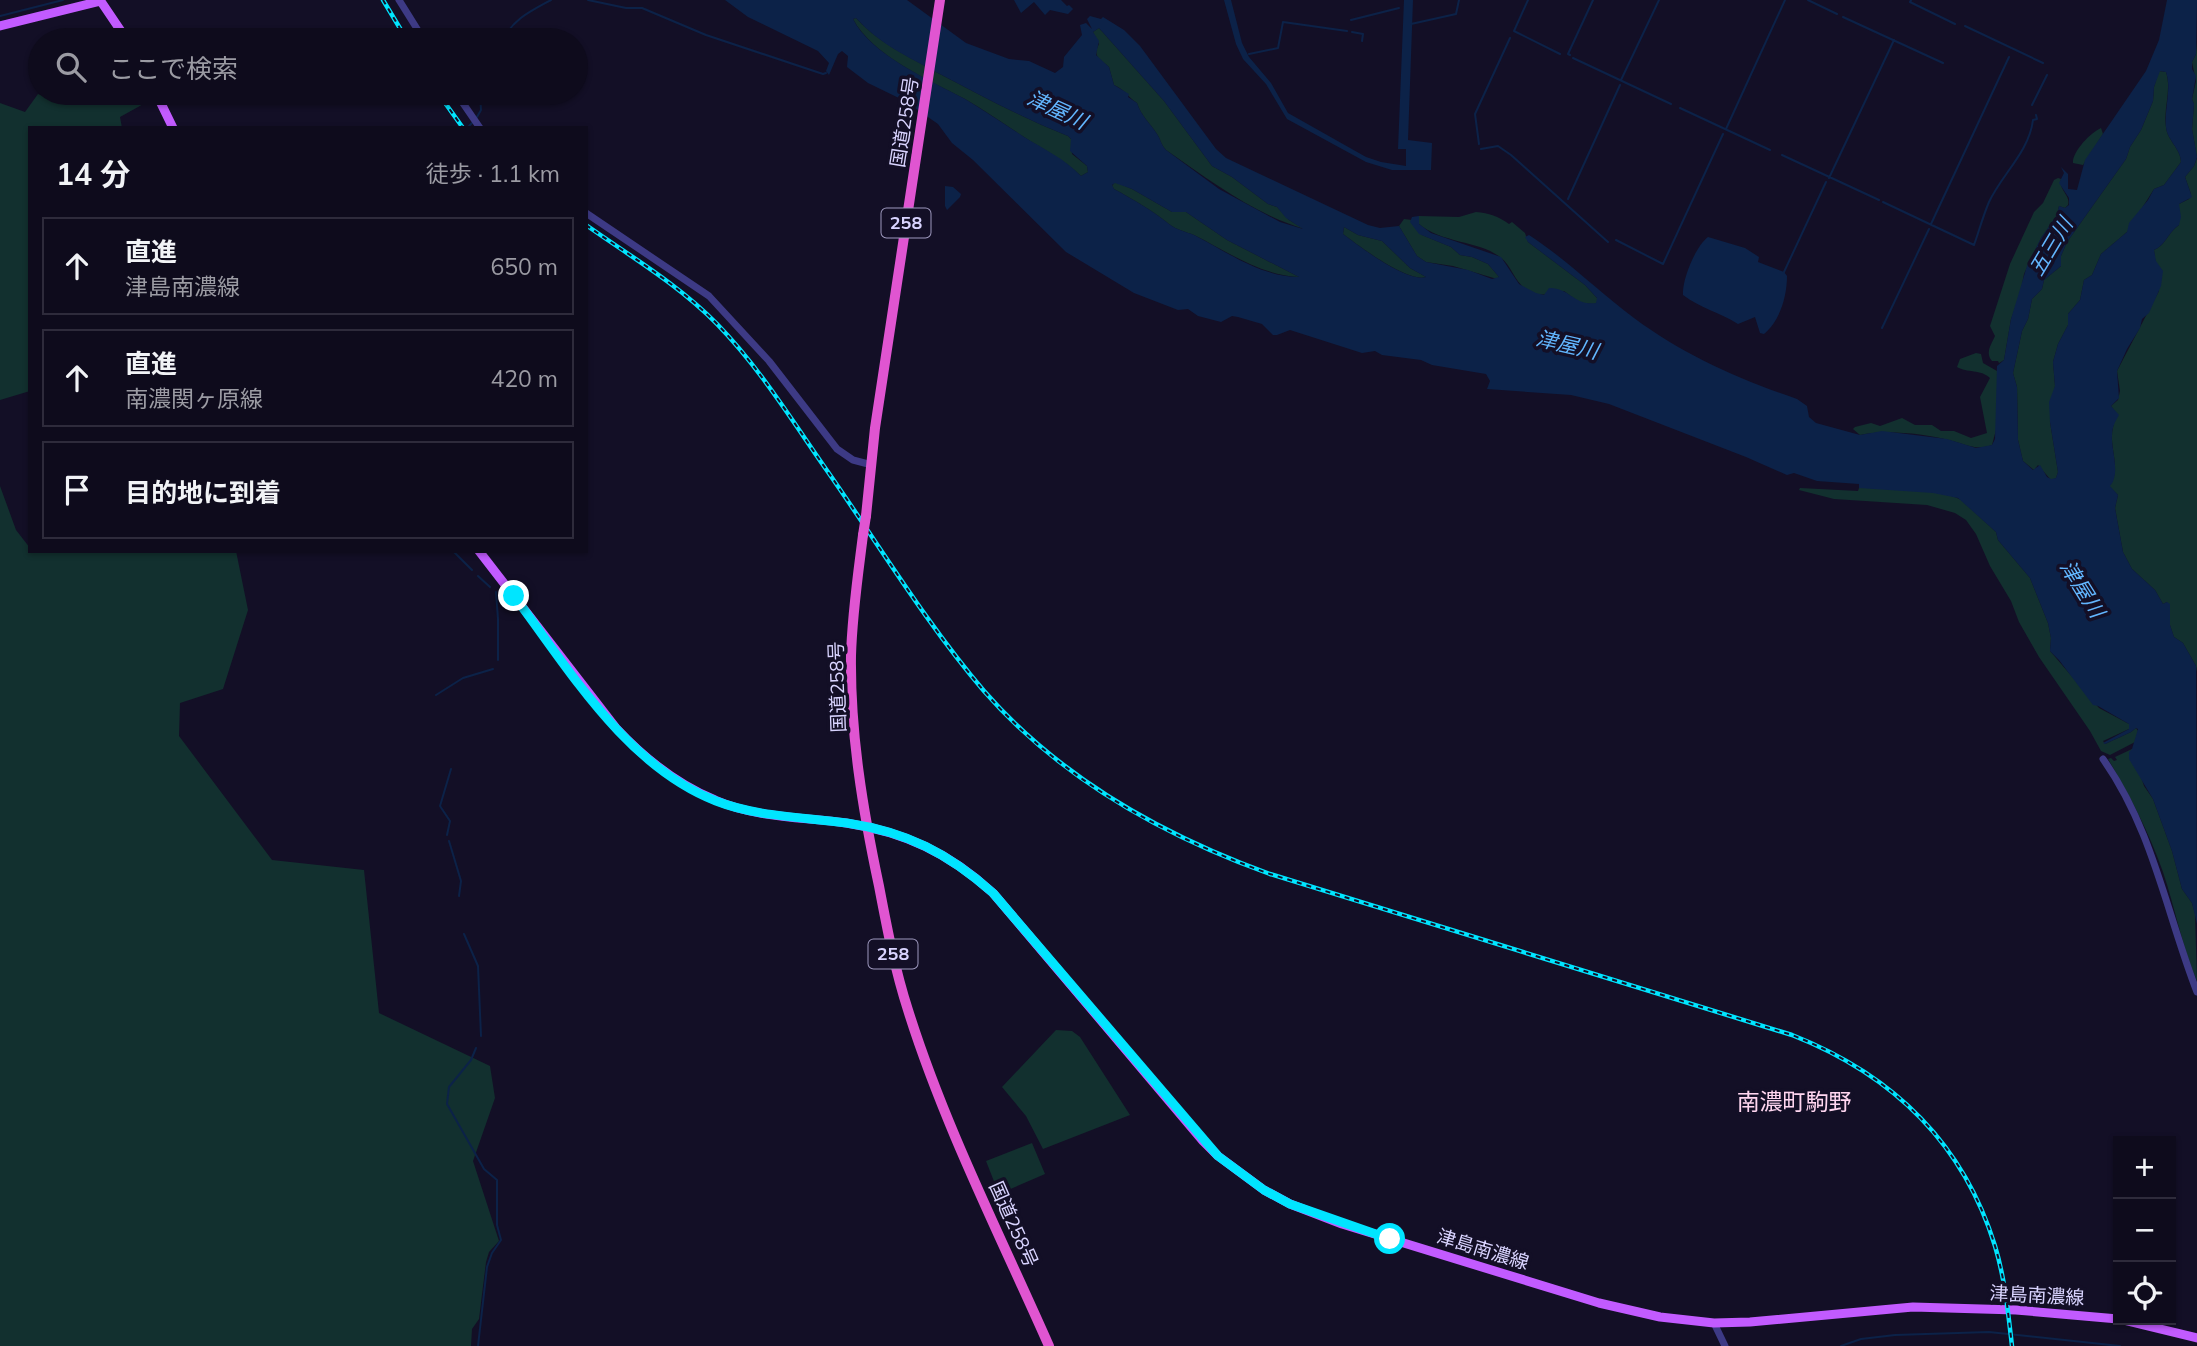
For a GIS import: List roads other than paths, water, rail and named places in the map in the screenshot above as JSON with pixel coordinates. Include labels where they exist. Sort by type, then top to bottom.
[{"type":"highway","name":"国道258号","points":[[940,0],[875,428],[856,593],[851,657],[857,751],[867,827],[888,935],[908,1009],[961,1146],[1049,1346]]},
{"type":"main road","points":[[0,26],[101,0],[119,28]]},
{"type":"main road","points":[[162,105],[172,126]]},
{"type":"main road","name":"津島南濃線","points":[[482,553],[616,729],[666,774],[716,801],[742,808],[867,827],[939,851],[967,870],[984,885],[1203,1141],[1218,1156],[1264,1190],[1290,1204],[1342,1224],[1599,1303],[1660,1317],[1714,1323],[1750,1322],[1913,1307],[2016,1310],[2113,1318]]},
{"type":"main road","name":"津島南濃線","points":[[2145,1325],[2197,1338]]},
{"type":"street","points":[[399,0],[416,28]]},
{"type":"street","points":[[464,105],[478,126]]},
{"type":"street","points":[[588,214],[709,296],[769,361],[837,450],[853,460],[872,465]]},
{"type":"street","points":[[2103,758],[2143,832],[2159,872],[2197,992]]},
{"type":"street","points":[[1714,1323],[1725,1346]]},
{"type":"water","points":[[725,0],[907,0],[966,43],[1009,59],[1029,61],[1055,73],[1063,67],[1064,57],[1082,35],[1080,25],[1086,23],[1092,29],[1087,19],[1090,16],[1101,19],[1103,17],[1124,30],[1140,46],[1216,149],[1226,158],[1368,225],[1380,228],[1399,226],[1417,256],[1426,262],[1468,270],[1492,279],[1499,277],[1488,264],[1460,255],[1451,247],[1419,234],[1410,222],[1412,217],[1419,216],[1419,224],[1431,233],[1501,257],[1519,284],[1536,293],[1544,295],[1549,288],[1556,288],[1582,302],[1596,303],[1597,298],[1585,285],[1528,242],[1525,237],[1529,235],[1653,331],[1712,365],[1797,399],[1807,406],[1809,417],[1816,423],[1860,435],[1882,431],[1947,439],[1976,448],[1992,445],[1995,439],[1997,366],[2004,360],[2011,319],[2027,266],[2041,238],[2057,215],[2059,206],[2065,208],[2069,205],[2069,198],[2059,183],[2064,173],[2061,167],[2068,174],[2068,189],[2077,190],[2085,160],[2146,71],[2159,40],[2167,0],[2197,0],[2196,54],[2192,62],[2196,76],[2192,99],[2192,129],[2197,157],[2185,177],[2192,197],[2179,204],[2179,225],[2154,250],[2156,261],[2163,271],[2161,286],[2117,371],[2119,398],[2111,406],[2119,415],[2112,433],[2115,475],[2110,486],[2118,495],[2115,508],[2123,552],[2132,569],[2155,590],[2163,604],[2170,604],[2170,625],[2174,637],[2183,643],[2196,666],[2197,924],[2192,903],[2182,889],[2172,851],[2153,799],[2129,759],[2138,729],[2103,743],[2129,729],[2129,724],[2093,705],[2050,651],[2048,623],[2030,578],[1998,540],[1996,532],[1958,498],[1933,493],[1859,488],[1859,484],[1817,481],[1794,473],[1787,475],[1609,404],[1571,395],[1487,389],[1490,381],[1486,374],[1382,355],[1375,351],[1362,353],[1290,330],[1273,335],[1262,324],[1232,316],[1221,322],[1198,316],[1188,309],[1178,310],[1134,293],[1066,252],[973,160],[952,143],[938,124],[905,101],[868,83],[847,67],[848,56],[842,51],[829,75],[826,71],[829,63],[818,51],[748,17]],"holes":[[[856,18],[884,42],[914,60],[1001,106],[1068,136],[1071,139],[1070,151],[1087,166],[1088,172],[1081,176],[1061,159],[887,55],[861,32],[853,19]],[[1099,28],[1164,101],[1212,166],[1232,177],[1268,204],[1277,207],[1286,218],[1303,229],[1280,222],[1219,189],[1166,150],[1137,103],[1128,97],[1129,94],[1114,85],[1109,67],[1096,55],[1099,41],[1093,32]],[[2160,71],[2166,72],[2166,127],[2181,162],[2164,185],[2154,189],[2129,223],[2127,232],[2101,254],[2092,275],[2084,280],[2080,300],[2068,314],[2068,325],[2058,344],[2053,362],[2055,386],[2049,402],[2058,472],[2056,478],[2051,479],[2040,465],[2033,470],[2023,461],[2018,440],[2017,387],[2013,373],[2022,331],[2028,319],[2032,299],[2042,289],[2044,280],[2061,266],[2061,256],[2067,242],[2126,159],[2153,101],[2154,87]],[[1115,183],[1132,189],[1172,212],[1186,212],[1227,240],[1299,277],[1258,268],[1171,226],[1114,189],[1112,185]],[[1344,227],[1358,235],[1382,241],[1410,268],[1426,277],[1407,274],[1371,254],[1343,234]]]},
{"type":"water","points":[[1014,0],[1061,0],[1073,9],[1068,14],[1050,10],[1045,15],[1034,2],[1021,13]]},
{"type":"water","points":[[1224,0],[1231,0],[1242,43],[1249,57],[1271,83],[1288,113],[1366,157],[1406,166],[1406,149],[1398,149],[1404,0],[1413,0],[1408,140],[1432,143],[1431,170],[1392,170],[1366,162],[1287,119],[1266,84],[1243,59]]},
{"type":"water","points":[[945,186],[953,187],[961,194],[947,210],[945,206]]},
{"type":"water","points":[[1708,237],[1745,248],[1759,257],[1758,262],[1784,272],[1787,276],[1782,308],[1764,334],[1760,333],[1755,317],[1738,324],[1683,295],[1690,264],[1698,248]]},
{"type":"waterway","points":[[0,16],[63,0]]},
{"type":"waterway","points":[[511,28],[517,21],[551,0]]},
{"type":"waterway","points":[[588,0],[626,8],[642,8],[706,35],[826,73]]},
{"type":"waterway","points":[[1411,24],[1456,14],[1459,0]]},
{"type":"waterway","points":[[1528,0],[1514,31],[1560,54]]},
{"type":"waterway","points":[[1570,55],[1568,54],[1593,0]]},
{"type":"waterway","points":[[1621,80],[1659,0]]},
{"type":"waterway","points":[[1726,129],[1785,0]]},
{"type":"waterway","points":[[1808,0],[1837,14]]},
{"type":"waterway","points":[[1911,0],[1910,2],[1955,24]]},
{"type":"waterway","points":[[1351,20],[1399,8]]},
{"type":"waterway","points":[[1843,17],[1943,63]]},
{"type":"waterway","points":[[1249,54],[1278,48],[1283,22],[1347,31]]},
{"type":"waterway","points":[[1965,26],[2043,63]]},
{"type":"waterway","points":[[1352,32],[1363,34],[1362,41]]},
{"type":"waterway","points":[[1479,144],[1475,114],[1510,38]]},
{"type":"waterway","points":[[1829,178],[1894,40]]},
{"type":"waterway","points":[[1931,224],[2009,57]]},
{"type":"waterway","points":[[1573,58],[1671,104]]},
{"type":"waterway","points":[[2032,105],[2047,75]]},
{"type":"waterway","points":[[1568,199],[1620,85]]},
{"type":"waterway","points":[[477,117],[481,105]]},
{"type":"waterway","points":[[1680,108],[1770,150]]},
{"type":"waterway","points":[[1883,202],[1974,245],[1989,202],[2021,153],[2033,120],[2037,119],[2036,115]]},
{"type":"waterway","points":[[469,126],[474,121]]},
{"type":"waterway","points":[[1616,240],[1663,264],[1723,134]]},
{"type":"waterway","points":[[1481,149],[1498,146],[1511,155],[1608,242]]},
{"type":"waterway","points":[[1782,155],[1879,200]]},
{"type":"waterway","points":[[1784,272],[1826,182]]},
{"type":"waterway","points":[[1882,328],[1929,229]]},
{"type":"waterway","points":[[455,553],[472,570]]},
{"type":"waterway","points":[[478,576],[490,587]]},
{"type":"waterway","points":[[496,592],[498,660]]},
{"type":"waterway","points":[[436,695],[463,678],[493,669]]},
{"type":"waterway","points":[[447,835],[450,821],[440,806],[451,769]]},
{"type":"waterway","points":[[449,841],[461,881],[459,896]]},
{"type":"waterway","points":[[464,934],[478,966],[481,1036]]},
{"type":"waterway","points":[[476,1048],[471,1060],[449,1087],[447,1104],[484,1169],[497,1180],[497,1225],[501,1240],[487,1267],[478,1346]]},
{"type":"waterway","points":[[1841,1346],[1861,1339],[1895,1335],[1989,1332],[2120,1346]]},
{"type":"railway","points":[[383,0],[400,28]]},
{"type":"railway","points":[[447,105],[462,126]]},
{"type":"railway","points":[[588,226],[687,296],[733,341],[776,396],[942,638],[984,691],[1014,723],[1046,751],[1115,801],[1230,859],[1270,874],[1792,1035],[1861,1070],[1891,1091],[1919,1116],[1943,1144],[1964,1175],[1995,1246],[2004,1283],[2012,1346]]},
{"type":"district","name":"南濃町駒野","points":[[1794,1102]]},
{"type":"water label","name":"津屋川","points":[[1057,110]]},
{"type":"water label","name":"五三川","points":[[2051,247]]},
{"type":"water label","name":"津屋川","points":[[1567,345]]},
{"type":"water label","name":"津屋川","points":[[2082,589]]}]
